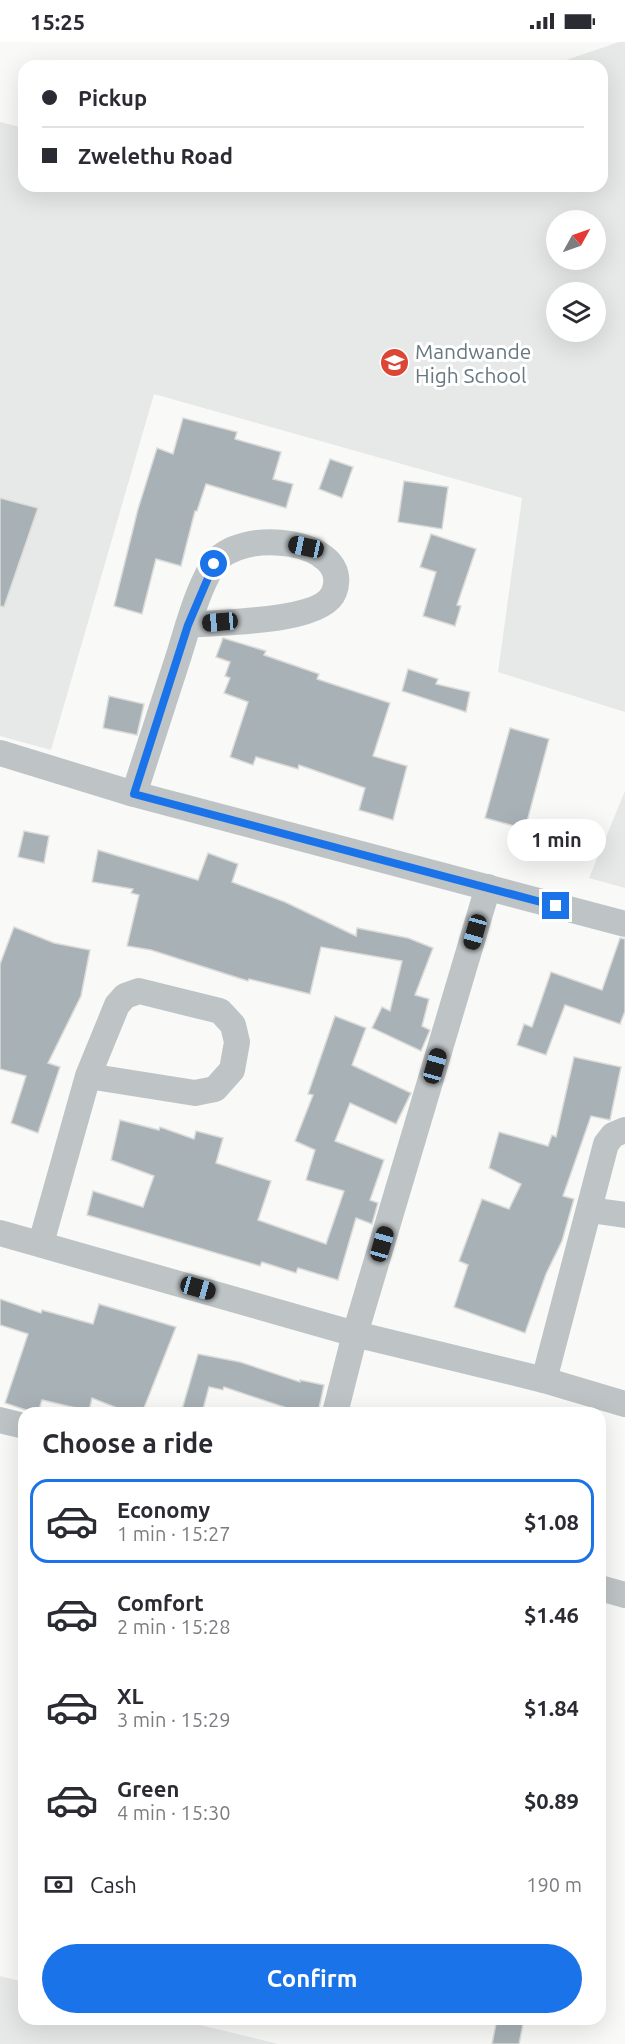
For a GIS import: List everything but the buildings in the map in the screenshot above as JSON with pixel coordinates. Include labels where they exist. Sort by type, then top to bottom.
[{"type":"street","points":[[134,794],[188,625],[213,566],[237,545],[286,543],[306,547],[320,554],[335,576],[336,589],[330,600],[325,605],[304,613],[188,625]]},
{"type":"street","points":[[0,753],[134,794],[625,924]]},
{"type":"street","points":[[336,1407],[488,887]]},
{"type":"street","points":[[41,1243],[88,1076],[117,1005],[125,996],[139,991],[220,1011],[233,1025],[237,1042],[232,1070],[215,1089],[195,1093],[88,1076]]},
{"type":"street","points":[[544,1380],[606,1144],[625,1130]]},
{"type":"street","points":[[590,1210],[625,1215]]},
{"type":"street","points":[[0,1233],[356,1334],[544,1380],[625,1404]]},
{"type":"street","points":[[0,1420],[18,1424]]},
{"type":"street","points":[[606,1589],[625,1595]]},
{"type":"shaded area","name":"Mandwande High School","points":[[625,42],[625,712],[498,672],[522,498],[154,394],[51,750],[0,736],[0,122],[18,126],[18,192],[608,192],[608,60],[566,60]]},
{"type":"shaded area","points":[[625,791],[625,888],[589,878]]},
{"type":"shaded area","points":[[0,1976],[18,1980],[18,2025],[200,2025],[278,2044],[0,2044]]},
{"type":"place","name":"Mandwande High School","points":[[394,363]]},
{"type":"route","points":[[214,564],[188,625],[134,794],[556,906]]}]
